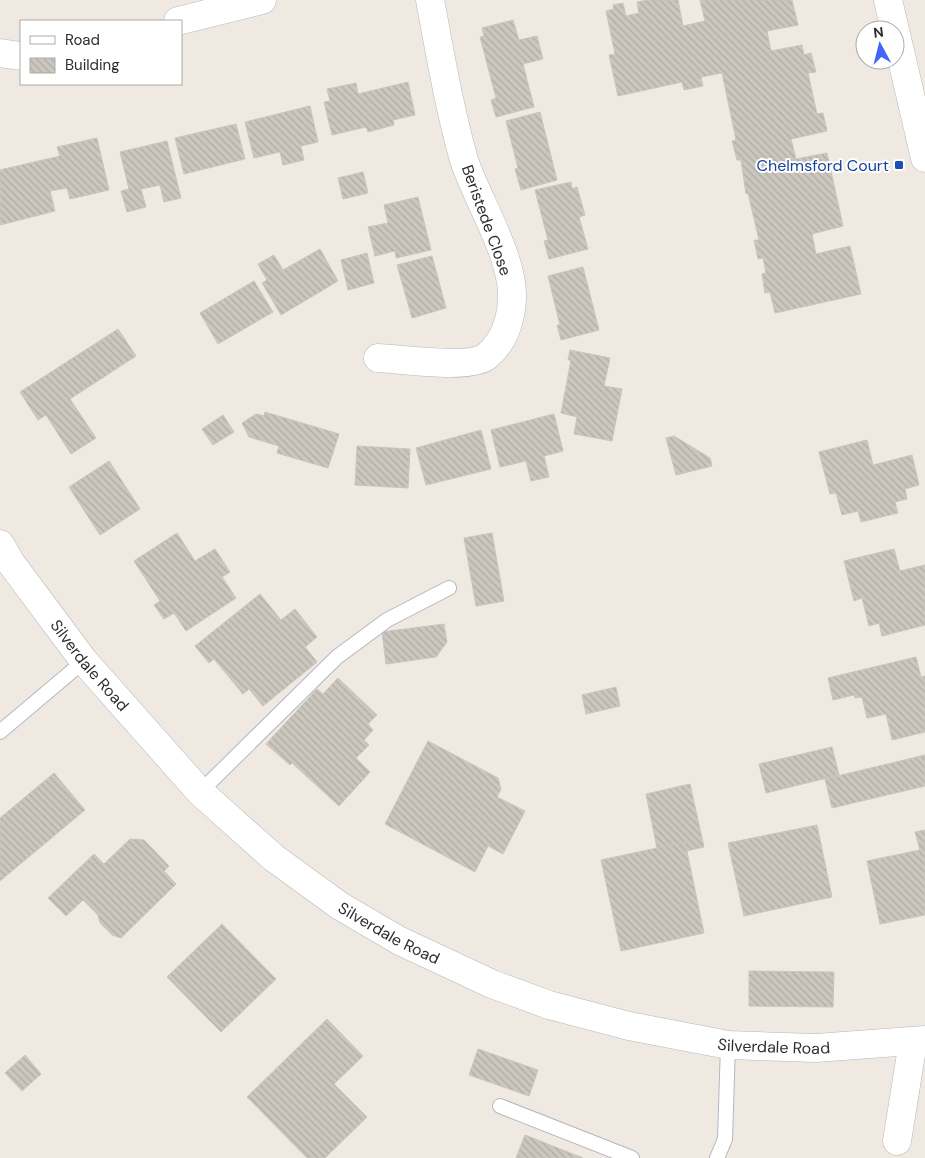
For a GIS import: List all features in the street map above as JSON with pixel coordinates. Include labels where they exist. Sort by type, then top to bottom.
[{"type":"street","points":[[182,20],[262,0]]},
{"type":"street","name":"Beristede Close","points":[[378,358],[462,364],[485,357],[501,341],[508,323],[513,298],[508,268],[463,153],[451,111],[430,0]]},
{"type":"street","points":[[888,0],[925,158]]},
{"type":"street","points":[[0,53],[20,56]]},
{"type":"street","name":"Silverdale Road","points":[[0,544],[11,563],[84,662],[200,792],[274,858],[340,906],[400,941],[492,984],[549,1005],[629,1026],[728,1045],[816,1048],[919,1041]]},
{"type":"street","points":[[897,1141],[919,1041]]},
{"type":"lane","points":[[200,792],[337,657],[387,620],[449,588]]},
{"type":"lane","points":[[0,732],[84,662]]},
{"type":"lane","points":[[717,1158],[725,1139],[728,1045]]},
{"type":"lane","points":[[500,1106],[632,1158]]},
{"type":"building","points":[[647,0],[678,0],[683,26],[705,21],[700,0],[792,0],[798,25],[767,31],[771,51],[802,45],[804,55],[811,53],[816,72],[808,73],[817,114],[823,113],[827,131],[791,139],[796,159],[827,153],[843,226],[812,234],[816,254],[850,246],[861,294],[775,313],[770,292],[765,293],[762,274],[766,273],[763,258],[758,259],[754,240],[759,240],[748,193],[746,194],[741,160],[737,160],[732,141],[736,140],[722,73],[701,77],[703,86],[684,90],[682,82],[618,96],[609,55],[615,54],[606,11],[614,9],[613,5],[623,3],[626,16],[639,13],[637,2]]},
{"type":"building","points":[[513,20],[519,40],[537,36],[543,59],[523,64],[534,107],[496,117],[491,100],[496,98],[480,37],[484,36],[482,28]]},
{"type":"building","points":[[408,82],[415,115],[393,120],[394,125],[368,132],[366,127],[332,135],[324,102],[330,101],[327,89],[356,83],[358,94]]},
{"type":"building","points":[[310,106],[318,142],[301,146],[304,160],[283,165],[280,152],[254,158],[245,122]]},
{"type":"building","points":[[540,112],[557,180],[521,190],[515,169],[518,168],[506,121]]},
{"type":"building","points":[[236,124],[245,159],[184,174],[175,138]]},
{"type":"building","points":[[97,138],[109,190],[70,199],[67,188],[50,191],[55,211],[0,225],[0,170],[60,156],[57,147]]},
{"type":"building","points":[[167,141],[181,198],[164,202],[160,185],[141,189],[146,207],[127,212],[121,191],[129,189],[120,152]]},
{"type":"building","points":[[363,172],[368,193],[343,199],[338,178]]},
{"type":"building","points":[[571,182],[572,189],[577,187],[585,215],[579,217],[588,249],[549,259],[544,241],[548,240],[535,190]]},
{"type":"building","points":[[418,197],[431,250],[396,258],[395,251],[375,256],[368,227],[388,223],[384,205]]},
{"type":"building","points":[[320,249],[338,281],[281,315],[262,283],[267,280],[258,264],[274,255],[283,270]]},
{"type":"building","points":[[367,253],[374,283],[348,290],[341,260]]},
{"type":"building","points":[[432,256],[446,308],[412,318],[397,265]]},
{"type":"building","points":[[583,267],[599,330],[561,340],[557,325],[560,325],[548,276]]},
{"type":"building","points":[[254,281],[273,312],[218,344],[200,313]]},
{"type":"building","points":[[118,329],[136,356],[70,399],[96,438],[71,454],[46,415],[38,420],[20,392]]},
{"type":"building","points":[[570,350],[610,358],[604,386],[622,389],[612,441],[574,434],[577,417],[561,413],[571,360],[568,360]]},
{"type":"building","points":[[265,412],[339,434],[328,468],[277,453],[279,446],[249,437],[242,423],[256,414],[264,416]]},
{"type":"building","points":[[554,414],[563,451],[544,456],[549,477],[531,481],[526,461],[500,467],[491,430]]},
{"type":"building","points":[[223,415],[234,432],[213,445],[202,429]]},
{"type":"building","points":[[481,430],[491,469],[426,485],[416,448]]},
{"type":"building","points":[[674,436],[710,458],[712,466],[676,475],[666,438]]},
{"type":"building","points":[[867,440],[873,465],[912,455],[919,485],[905,489],[907,499],[895,502],[898,513],[861,522],[858,511],[842,515],[836,493],[830,494],[819,452]]},
{"type":"building","points":[[357,446],[410,449],[408,488],[355,485]]},
{"type":"building","points":[[109,461],[140,509],[100,535],[69,487]]},
{"type":"building","points":[[177,533],[195,561],[215,549],[230,572],[222,577],[236,598],[186,631],[174,613],[164,619],[154,605],[160,601],[134,561]]},
{"type":"building","points":[[492,533],[504,601],[476,606],[464,538]]},
{"type":"building","points":[[894,549],[900,571],[925,565],[925,625],[882,636],[879,623],[869,626],[862,598],[854,601],[844,561]]},
{"type":"building","points":[[260,594],[281,620],[295,609],[317,637],[305,647],[317,662],[263,706],[249,689],[243,694],[214,659],[209,663],[195,646]]},
{"type":"building","points":[[444,624],[447,642],[436,657],[386,664],[382,632]]},
{"type":"building","points":[[916,657],[921,677],[925,676],[925,732],[892,740],[886,714],[867,718],[862,697],[855,698],[854,695],[833,700],[828,678]]},
{"type":"building","points":[[338,678],[377,715],[368,724],[373,730],[364,740],[369,745],[356,758],[370,772],[339,806],[292,763],[290,765],[266,744],[317,689],[323,694]]},
{"type":"building","points":[[616,687],[620,706],[586,714],[582,695]]},
{"type":"building","points":[[428,741],[498,778],[501,789],[497,797],[525,811],[503,854],[488,846],[475,872],[385,824]]},
{"type":"building","points":[[832,747],[839,775],[766,793],[759,764]]},
{"type":"building","points":[[925,755],[925,786],[832,808],[825,779]]},
{"type":"building","points":[[54,773],[85,810],[0,881],[0,818]]},
{"type":"building","points":[[690,784],[704,847],[687,851],[685,842],[657,848],[646,794]]},
{"type":"building","points":[[817,825],[832,897],[744,916],[728,843]]},
{"type":"building","points":[[925,830],[925,915],[880,924],[867,861],[920,850],[915,832]]},
{"type":"building","points":[[130,839],[144,840],[169,866],[164,871],[176,884],[121,938],[112,935],[100,923],[98,915],[83,900],[66,916],[48,898],[94,854],[104,864]]},
{"type":"building","points":[[685,842],[704,933],[621,951],[601,860]]},
{"type":"building","points":[[222,924],[276,979],[221,1032],[167,977]]},
{"type":"building","points":[[749,971],[834,972],[833,1007],[749,1006]]},
{"type":"building","points":[[327,1019],[363,1056],[334,1084],[367,1117],[325,1158],[307,1158],[247,1097]]},
{"type":"building","points":[[478,1049],[538,1070],[529,1096],[469,1075]]},
{"type":"building","points":[[25,1055],[41,1074],[22,1091],[5,1073]]},
{"type":"building","points":[[525,1135],[583,1158],[516,1158]]},
{"type":"place","name":"Chelmsford Court","points":[[899,165]]}]
